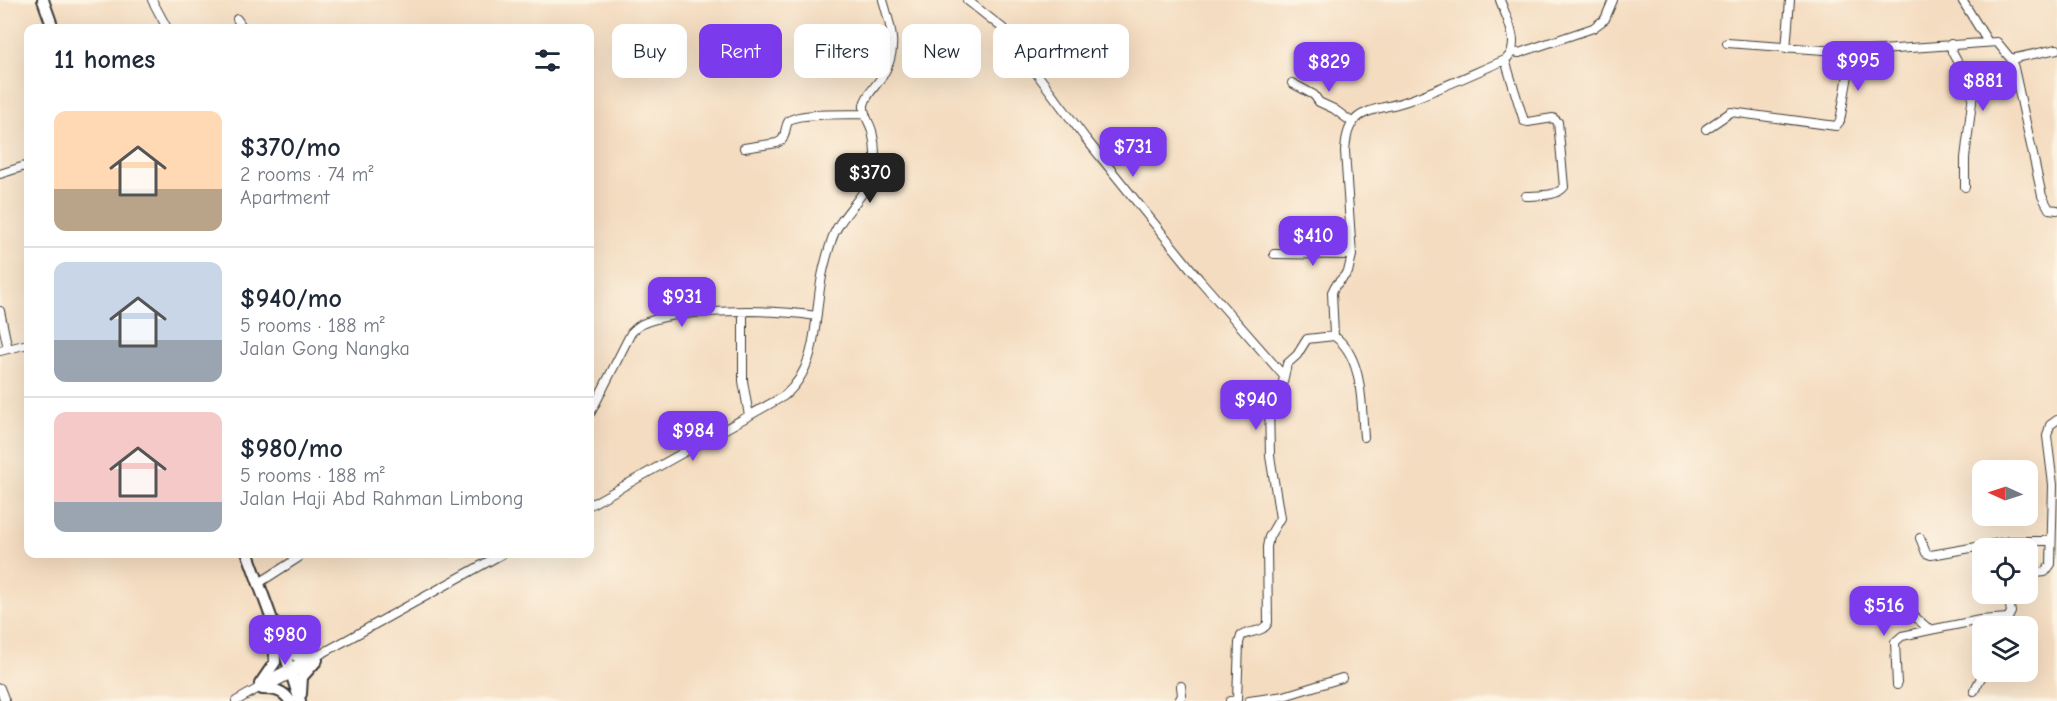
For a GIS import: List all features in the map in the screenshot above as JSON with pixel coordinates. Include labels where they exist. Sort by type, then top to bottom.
[{"type":"street","points":[[43,0],[52,24]]},
{"type":"street","points":[[152,0],[165,24]]},
{"type":"street","points":[[594,503],[784,396],[799,381],[809,360],[821,280],[834,232],[866,187],[873,170],[874,142],[865,114],[866,99],[885,71],[893,34],[883,0]]},
{"type":"street","points":[[967,0],[1011,34],[1028,62],[1093,148],[1199,279],[1283,375]]},
{"type":"street","points":[[1364,437],[1358,377],[1350,355],[1334,332],[1332,292],[1348,272],[1352,255],[1346,136],[1356,118],[1406,102],[1505,60],[1513,52],[1512,33],[1500,0]]},
{"type":"street","points":[[1513,52],[1519,53],[1593,28],[1605,19],[1613,0]]},
{"type":"street","points":[[1786,49],[1790,0]]},
{"type":"street","points":[[1962,0],[1988,42]]},
{"type":"street","points":[[237,19],[240,24]]},
{"type":"street","points":[[1727,44],[1852,52],[1997,42],[2011,59],[2014,68],[2038,184],[2049,209],[2057,210]]},
{"type":"street","points":[[1951,44],[1952,52],[1958,63],[1958,77],[1972,94],[1965,158],[1965,187]]},
{"type":"street","points":[[2011,59],[2057,49]]},
{"type":"street","points":[[1706,129],[1731,112],[1836,126],[1840,121],[1852,52]]},
{"type":"street","points":[[1505,60],[1524,121],[1553,118],[1558,122],[1564,187],[1560,193],[1526,196]]},
{"type":"street","points":[[1292,83],[1314,95],[1319,102],[1334,109],[1353,123]]},
{"type":"street","points":[[744,147],[777,143],[782,140],[788,121],[792,118],[865,114]]},
{"type":"street","points":[[0,174],[24,166]]},
{"type":"street","points":[[1274,254],[1352,255]]},
{"type":"street","points":[[0,311],[4,350],[24,345]]},
{"type":"street","points":[[594,407],[631,333],[640,325],[681,315],[784,311],[816,316]]},
{"type":"street","points":[[743,312],[742,381],[749,416]]},
{"type":"street","points":[[1334,332],[1305,340],[1297,355],[1287,364],[1282,386],[1271,397],[1269,456],[1280,518],[1269,537],[1267,547],[1268,622],[1262,629],[1243,634],[1240,639],[1233,700],[1248,701],[1284,696],[1342,678]]},
{"type":"street","points":[[2038,573],[2049,570],[2051,564],[2053,485],[2047,436],[2050,425],[2057,420]]},
{"type":"street","points":[[1920,538],[1926,553],[1931,555],[2011,541],[2051,541]]},
{"type":"street","points":[[250,558],[276,631],[288,673],[292,701]]},
{"type":"street","points":[[260,583],[298,558]]},
{"type":"street","points":[[236,701],[495,558]]},
{"type":"street","points":[[1898,613],[1915,617],[1930,630]]},
{"type":"street","points":[[1897,685],[1895,642],[1902,636],[1972,622]]},
{"type":"street","points":[[276,631],[296,656],[317,657]]},
{"type":"street","points":[[260,688],[275,662],[276,631]]},
{"type":"street","points":[[301,701],[302,677],[317,657]]},
{"type":"street","points":[[288,673],[301,701]]},
{"type":"street","points":[[1974,691],[1979,682]]},
{"type":"street","points":[[1179,701],[1182,695],[1181,686]]},
{"type":"street","points":[[0,688],[5,701]]},
{"type":"street","points":[[260,688],[283,692],[292,701]]}]
